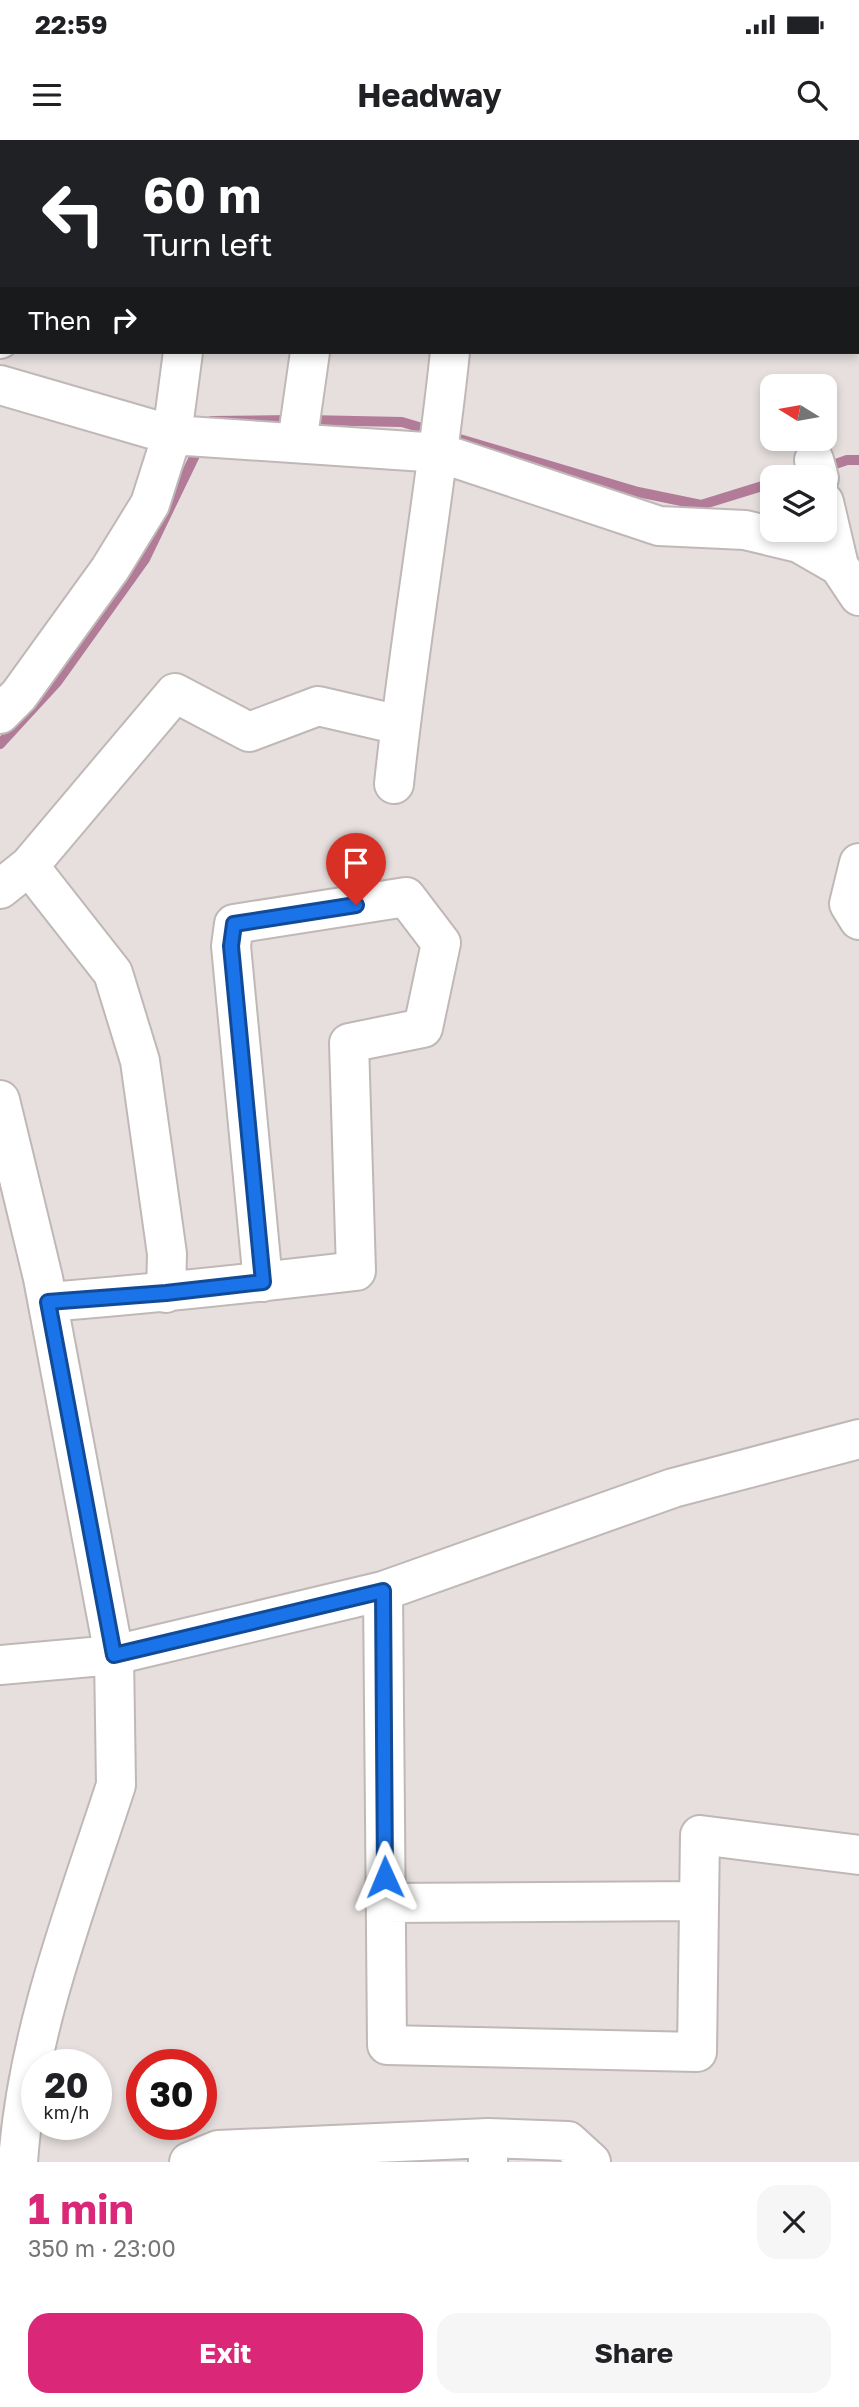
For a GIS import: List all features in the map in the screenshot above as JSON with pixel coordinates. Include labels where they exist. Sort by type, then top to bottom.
[{"type":"street","points":[[0,714],[19,695],[110,569],[149,504],[172,435],[183,354]]},
{"type":"street","points":[[297,443],[310,354]]},
{"type":"street","points":[[394,784],[400,725],[440,453],[450,354]]},
{"type":"street","points":[[0,385],[172,435],[440,453],[659,526],[745,530],[799,543],[849,581]]},
{"type":"street","points":[[837,542],[849,581]]},
{"type":"street","points":[[0,890],[29,866],[175,693],[249,732],[318,706],[400,725]]},
{"type":"street","points":[[859,863],[849,904],[859,920]]},
{"type":"street","points":[[29,866],[113,973],[140,1061],[167,1254],[166,1293]]},
{"type":"street","points":[[48,1302],[166,1293],[263,1282],[356,1271],[349,1042],[423,1028],[441,943],[406,897],[234,924],[231,946],[263,1282]]},
{"type":"street","points":[[0,1100],[48,1302],[114,1655],[116,1785],[35,2042],[21,2115],[18,2162]]},
{"type":"street","points":[[0,1665],[114,1655],[383,1591],[673,1488],[859,1439]]},
{"type":"street","points":[[383,1591],[387,2045],[697,2052],[700,1835],[859,1855]]},
{"type":"street","points":[[386,1903],[699,1901]]},
{"type":"street","points":[[189,2162],[218,2151],[488,2150],[568,2141],[591,2162]]},
{"type":"waterway","points":[[211,421],[293,420]]},
{"type":"waterway","points":[[308,420],[402,422],[432,431]]},
{"type":"waterway","points":[[446,435],[638,492],[701,505],[760,487]]},
{"type":"waterway","points":[[0,744],[57,682],[145,559],[199,447]]},
{"type":"waterway","points":[[833,465],[847,460],[859,460]]},
{"type":"route","points":[[356,905],[234,924],[231,946],[263,1282],[48,1302],[114,1655],[383,1591],[385,1877]]}]
